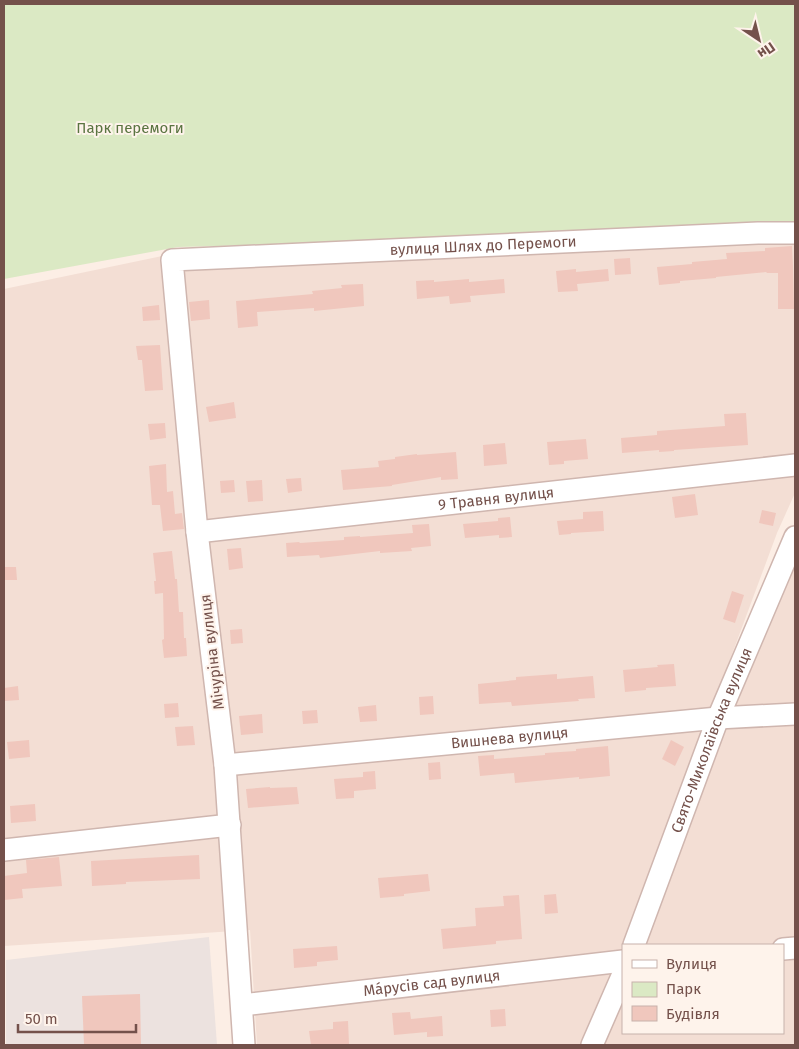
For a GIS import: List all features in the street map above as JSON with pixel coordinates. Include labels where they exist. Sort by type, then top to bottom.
[{"type":"street","name":"вулиця Шлях до Перемоги","points":[[172,260],[758,233],[795,233]]},
{"type":"street","name":"Мічуріна вулиця","points":[[172,260],[198,532],[225,765],[244,1045]]},
{"type":"street","name":"9 Травня вулиця","points":[[198,532],[795,465]]},
{"type":"street","name":"Свято-Миколаївська вулиця","points":[[634,944],[718,718],[795,537]]},
{"type":"street","name":"Вишнева вулиця","points":[[225,765],[718,718],[795,714]]},
{"type":"street","points":[[4,850],[230,825]]},
{"type":"street","name":"Мáрусів сад вулиця","points":[[242,1005],[622,962]]},
{"type":"street","points":[[592,1045],[622,976]]},
{"type":"shaded area","points":[[795,240],[795,493],[777,533],[624,944],[622,944],[622,952],[612,978],[580,1045],[257,1045],[250,930],[4,946],[4,289],[167,255]]},
{"type":"shaded area","points":[[795,537],[795,1045],[592,1045],[622,976],[622,1034],[784,1034],[784,944],[634,944]]},
{"type":"shaded area","points":[[209,937],[217,1045],[6,1045],[6,960]]},
{"type":"green space","name":"Парк перемоги","points":[[4,4],[795,4],[795,233],[178,247],[4,279]]},
{"type":"building","points":[[792,246],[794,309],[778,309],[778,273],[766,272],[716,277],[659,285],[657,267],[727,259],[726,253],[765,251],[765,248]]},
{"type":"building","points":[[630,258],[631,274],[615,275],[614,259]]},
{"type":"building","points":[[576,269],[576,272],[608,269],[609,281],[577,284],[578,291],[558,292],[556,271]]},
{"type":"building","points":[[469,279],[469,282],[504,279],[505,293],[470,296],[471,302],[450,304],[449,296],[417,299],[416,281],[434,280],[434,282]]},
{"type":"building","points":[[363,284],[364,306],[314,311],[314,308],[257,312],[258,326],[238,328],[236,301],[313,294],[312,291],[342,288],[341,285]]},
{"type":"building","points":[[209,300],[210,319],[191,321],[189,302]]},
{"type":"building","points":[[159,305],[160,320],[143,321],[142,307]]},
{"type":"building","points":[[160,345],[163,390],[145,391],[142,360],[138,360],[136,346]]},
{"type":"building","points":[[234,402],[236,418],[209,422],[206,407]]},
{"type":"building","points":[[746,413],[748,445],[622,453],[621,438],[657,435],[657,431],[725,426],[724,414]]},
{"type":"building","points":[[165,423],[166,438],[150,440],[148,424]]},
{"type":"building","points":[[586,439],[588,459],[564,461],[564,464],[549,465],[547,442]]},
{"type":"building","points":[[505,443],[507,464],[484,466],[483,445]]},
{"type":"building","points":[[456,452],[458,479],[441,480],[441,477],[392,486],[343,490],[341,470],[379,467],[378,461],[395,459],[395,457]]},
{"type":"building","points":[[166,464],[167,492],[173,491],[175,514],[182,513],[184,529],[163,531],[160,505],[152,505],[149,466]]},
{"type":"building","points":[[301,478],[302,491],[288,493],[286,479]]},
{"type":"building","points":[[234,480],[235,492],[221,493],[220,481]]},
{"type":"building","points":[[262,480],[263,501],[248,502],[246,481]]},
{"type":"building","points":[[695,494],[698,515],[675,518],[672,497]]},
{"type":"building","points":[[762,510],[776,513],[773,526],[759,523]]},
{"type":"building","points":[[603,511],[604,531],[559,535],[557,521],[583,519],[583,512]]},
{"type":"building","points":[[510,517],[512,537],[499,538],[499,535],[465,538],[463,524],[498,521],[498,518]]},
{"type":"building","points":[[429,524],[431,546],[411,548],[412,551],[380,553],[380,551],[320,558],[319,555],[287,557],[286,543],[344,540],[344,537],[413,533],[412,525]]},
{"type":"building","points":[[241,548],[243,568],[229,570],[227,549]]},
{"type":"building","points":[[172,551],[175,579],[177,579],[179,612],[183,612],[187,656],[164,658],[162,640],[164,639],[163,593],[155,594],[154,581],[156,581],[153,553]]},
{"type":"building","points":[[4,567],[16,567],[17,580],[4,580]]},
{"type":"building","points":[[732,591],[744,595],[735,623],[723,619]]},
{"type":"building","points":[[242,629],[243,643],[231,644],[230,630]]},
{"type":"building","points":[[674,664],[676,686],[646,688],[646,690],[625,692],[623,670]]},
{"type":"building","points":[[557,674],[557,679],[593,676],[595,698],[512,706],[511,702],[479,704],[478,684],[516,680],[516,677]]},
{"type":"building","points":[[18,686],[19,700],[5,701],[4,688]]},
{"type":"building","points":[[433,696],[434,714],[420,715],[419,697]]},
{"type":"building","points":[[178,703],[179,717],[165,718],[164,704]]},
{"type":"building","points":[[376,705],[377,721],[360,722],[358,707]]},
{"type":"building","points":[[317,710],[318,723],[303,724],[302,711]]},
{"type":"building","points":[[262,714],[263,733],[241,735],[239,716]]},
{"type":"building","points":[[193,726],[195,745],[177,746],[175,727]]},
{"type":"building","points":[[29,740],[30,757],[9,759],[7,742]]},
{"type":"building","points":[[671,740],[684,747],[675,766],[662,759]]},
{"type":"building","points":[[608,746],[610,776],[515,783],[514,773],[480,776],[478,756],[494,755],[494,759],[545,755],[545,753]]},
{"type":"building","points":[[440,762],[441,779],[429,780],[428,763]]},
{"type":"building","points":[[375,771],[376,789],[354,791],[354,798],[336,799],[334,779],[363,777],[363,772]]},
{"type":"building","points":[[297,787],[299,804],[248,808],[246,789]]},
{"type":"building","points":[[35,804],[36,821],[11,823],[10,806]]},
{"type":"building","points":[[199,855],[200,879],[126,882],[126,884],[92,886],[91,861]]},
{"type":"building","points":[[59,857],[62,886],[22,889],[23,898],[4,900],[4,876],[27,873],[26,860]]},
{"type":"building","points":[[428,874],[430,891],[380,898],[378,878]]},
{"type":"building","points":[[556,894],[558,913],[545,914],[544,895]]},
{"type":"building","points":[[519,895],[522,939],[496,941],[496,944],[443,949],[441,929],[476,926],[475,908],[504,906],[503,896]]},
{"type":"building","points":[[337,946],[338,960],[317,962],[317,966],[294,968],[293,949]]},
{"type":"building","points":[[140,994],[141,1045],[84,1045],[82,996]]},
{"type":"building","points":[[505,1009],[506,1026],[491,1027],[490,1010]]},
{"type":"building","points":[[410,1012],[411,1019],[442,1016],[443,1036],[427,1037],[427,1032],[394,1035],[392,1013]]},
{"type":"building","points":[[348,1021],[349,1044],[311,1045],[309,1031],[333,1029],[333,1022]]}]
